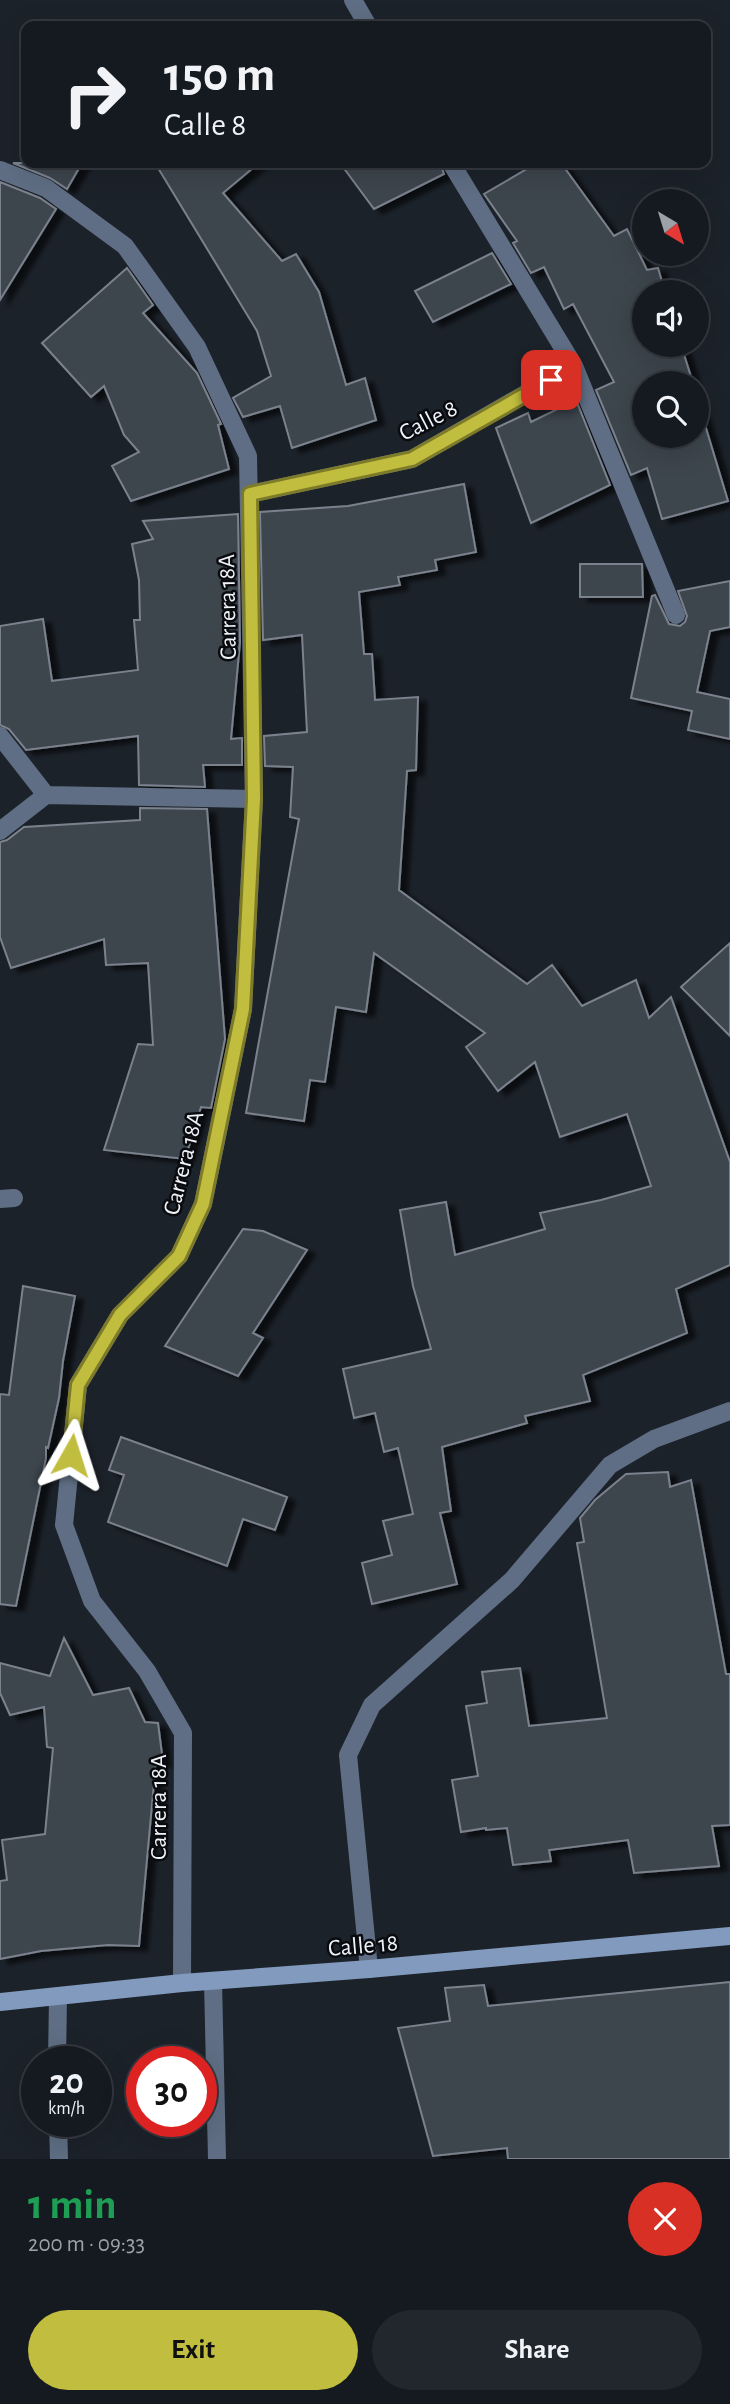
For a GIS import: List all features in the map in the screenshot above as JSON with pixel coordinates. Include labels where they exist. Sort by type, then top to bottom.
[{"type":"main road","name":"Calle 18","points":[[0,2002],[182,1983],[730,1936]]},
{"type":"street","points":[[353,0],[366,21]]},
{"type":"street","points":[[454,168],[574,366],[676,615]]},
{"type":"street","name":"Carrera 18A","points":[[0,170],[46,188],[125,246],[197,347],[248,456],[254,799],[243,1009],[203,1204],[179,1256],[120,1315],[78,1385],[64,1525],[92,1601],[147,1671],[183,1733],[182,1983]]},
{"type":"street","name":"Calle 8","points":[[250,494],[412,459],[574,366]]},
{"type":"street","points":[[0,736],[46,795]]},
{"type":"street","points":[[0,831],[46,795],[254,799]]},
{"type":"street","points":[[369,1969],[348,1755],[372,1705],[512,1580],[610,1465],[654,1439],[730,1410]]},
{"type":"street","points":[[213,1981],[217,2159]]},
{"type":"street","points":[[57,2046],[58,1996]]},
{"type":"street","points":[[58,2137],[59,2159]]},
{"type":"building","points":[[25,168],[79,168],[67,189],[50,178]]},
{"type":"building","points":[[158,168],[253,168],[223,193],[282,261],[296,254],[319,292],[346,385],[365,378],[376,420],[292,448],[280,406],[243,417],[233,398],[271,376],[257,331]]},
{"type":"building","points":[[344,168],[442,168],[444,174],[374,209]]},
{"type":"building","points":[[528,168],[565,168],[614,236],[627,229],[632,239],[632,266],[645,266],[647,270],[658,268],[662,280],[632,280],[632,357],[685,357],[689,371],[632,371],[632,448],[709,448],[709,438],[728,501],[662,519],[647,468],[631,475],[596,390],[614,382],[573,304],[564,309],[544,267],[531,273],[513,243],[517,241],[484,194]]},
{"type":"building","points":[[0,182],[40,198],[56,209],[0,300]]},
{"type":"building","points":[[492,253],[511,284],[433,322],[415,291]]},
{"type":"building","points":[[127,268],[153,305],[143,313],[197,373],[221,424],[218,425],[229,469],[131,501],[112,466],[139,452],[124,435],[104,386],[91,397],[42,343]]},
{"type":"building","points":[[576,400],[610,485],[531,523],[496,428],[528,413],[531,422]]},
{"type":"building","points":[[464,484],[476,552],[435,560],[437,570],[398,577],[400,585],[359,592],[364,654],[372,654],[375,700],[418,697],[416,770],[407,771],[399,890],[527,984],[552,965],[582,1006],[636,980],[649,1018],[671,997],[730,1162],[730,1265],[676,1289],[687,1333],[583,1375],[590,1401],[525,1416],[527,1423],[442,1447],[451,1511],[440,1513],[457,1584],[372,1604],[362,1563],[392,1555],[383,1521],[413,1514],[398,1448],[384,1452],[375,1413],[354,1418],[343,1369],[431,1349],[413,1286],[400,1210],[446,1202],[455,1255],[545,1229],[540,1213],[651,1186],[627,1114],[560,1137],[535,1062],[498,1091],[466,1047],[485,1033],[374,953],[366,1012],[336,1007],[325,1082],[310,1080],[304,1121],[246,1113],[299,819],[290,817],[293,767],[265,766],[264,736],[307,732],[302,635],[263,640],[260,512],[348,506]]},
{"type":"building","points":[[238,514],[240,642],[231,739],[242,738],[242,765],[203,765],[205,787],[139,785],[138,736],[26,750],[9,729],[0,725],[0,626],[43,619],[52,681],[138,670],[134,620],[140,620],[139,580],[132,544],[153,539],[143,521]]},
{"type":"building","points":[[580,564],[642,564],[643,597],[580,597]]},
{"type":"building","points":[[730,581],[730,627],[710,631],[697,692],[730,699],[730,739],[688,730],[692,711],[631,698],[652,596],[655,595],[669,624],[680,626],[687,616],[678,591]]},
{"type":"building","points":[[140,808],[207,809],[225,1039],[211,1108],[201,1107],[185,1159],[104,1150],[138,1044],[153,1045],[148,963],[106,965],[104,939],[11,968],[0,937],[0,842],[24,827],[140,820]]},
{"type":"building","points":[[730,943],[730,1036],[681,987]]},
{"type":"building","points":[[243,1229],[263,1231],[307,1250],[253,1333],[263,1338],[238,1376],[165,1346]]},
{"type":"building","points":[[23,1286],[75,1296],[59,1398],[48,1448],[46,1447],[16,1606],[0,1604],[0,1394],[9,1395]]},
{"type":"building","points":[[121,1437],[287,1497],[275,1530],[243,1519],[227,1566],[108,1522],[124,1475],[109,1470]]},
{"type":"building","points":[[668,1472],[670,1487],[691,1480],[726,1674],[730,1674],[730,1825],[712,1826],[719,1866],[634,1873],[628,1840],[549,1850],[551,1861],[513,1865],[507,1828],[461,1832],[452,1780],[478,1776],[466,1706],[487,1703],[482,1672],[520,1668],[529,1726],[607,1718],[577,1543],[584,1542],[580,1518],[595,1500],[626,1474]]},
{"type":"building","points":[[64,1638],[93,1695],[129,1688],[145,1722],[158,1723],[163,1762],[156,1761],[139,1946],[108,1945],[41,1951],[0,1959],[0,1881],[7,1880],[2,1840],[45,1834],[53,1748],[47,1747],[44,1707],[10,1715],[0,1693],[0,1663],[50,1676]]},
{"type":"building","points":[[730,1982],[730,2159],[508,2159],[507,2148],[433,2156],[398,2028],[450,2021],[445,1988],[484,1985],[488,2006]]},
{"type":"route","points":[[71,1455],[78,1385],[120,1315],[179,1256],[203,1204],[243,1009],[254,799],[250,494],[412,459],[551,380]]}]
